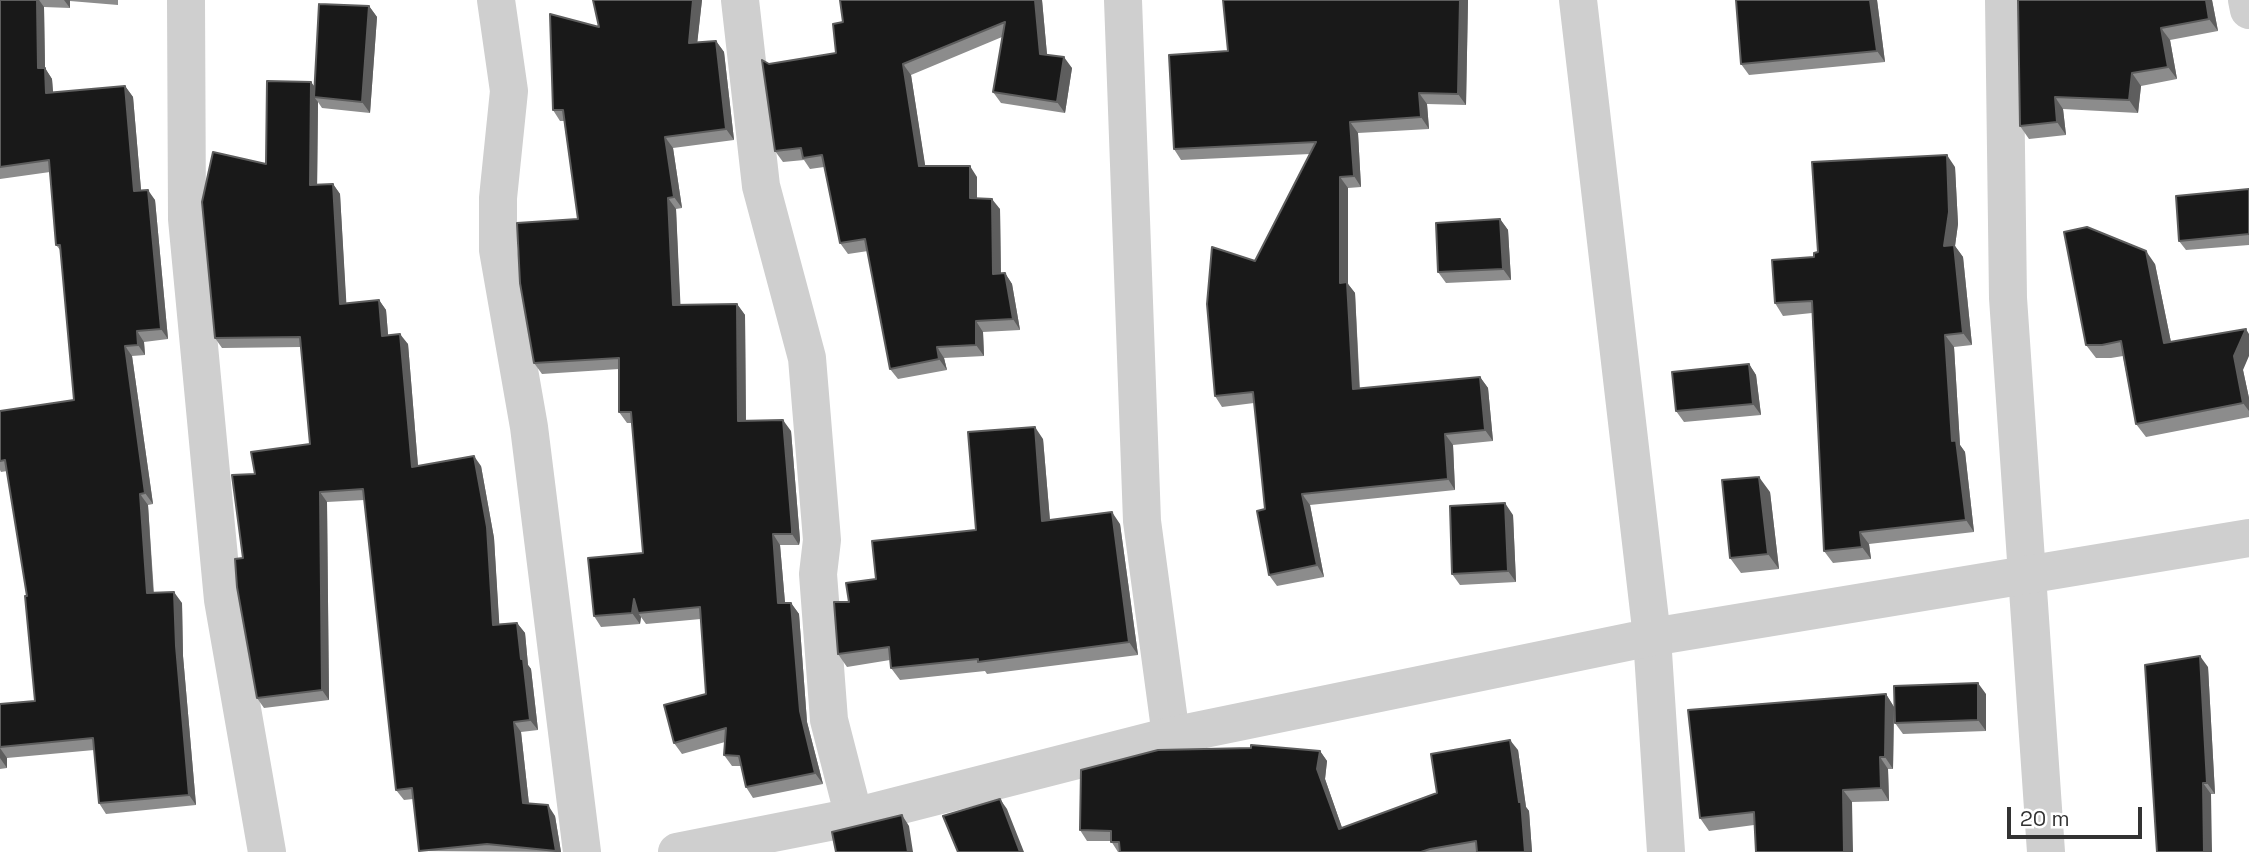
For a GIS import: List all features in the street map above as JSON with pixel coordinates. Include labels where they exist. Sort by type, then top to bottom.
[{"type":"street","points":[[186,0],[187,219],[223,600],[267,852]]},
{"type":"street","points":[[496,0],[509,91],[498,198],[498,250],[529,427],[582,852]]},
{"type":"street","points":[[740,0],[761,186],[807,358],[822,540],[818,574],[829,720],[854,817]]},
{"type":"street","points":[[1123,0],[1142,521],[1171,736]]},
{"type":"street","points":[[1578,0],[1652,637],[1666,852]]},
{"type":"street","points":[[2004,0],[2008,298],[2046,852]]},
{"type":"street","points":[[2248,0],[2249,10]]},
{"type":"street","points":[[677,852],[854,817],[1171,736],[1652,637],[2249,538]]},
{"type":"building","points":[[0,0],[37,0],[38,68],[45,68],[46,93],[125,86],[134,191],[148,190],[161,329],[137,331],[138,345],[125,346],[145,493],[140,494],[147,593],[174,592],[189,795],[99,803],[93,738],[0,747],[0,704],[35,701],[27,596],[5,460],[0,461],[0,411],[74,400],[60,245],[56,245],[49,160],[0,167]]},
{"type":"building","points":[[593,0],[693,0],[689,43],[716,41],[726,129],[665,137],[674,197],[668,198],[673,305],[737,304],[738,421],[783,420],[792,534],[773,534],[778,603],[791,603],[800,711],[815,773],[746,787],[739,756],[724,755],[726,728],[674,743],[664,705],[706,694],[700,607],[638,613],[634,599],[632,613],[594,616],[588,558],[643,553],[631,412],[619,412],[619,358],[534,363],[520,283],[517,223],[578,219],[563,110],[553,110],[550,14],[599,27]]},
{"type":"building","points":[[840,0],[1035,0],[1040,54],[1064,57],[1057,102],[993,92],[1005,22],[903,64],[919,166],[970,166],[970,198],[992,199],[993,274],[1005,273],[1013,319],[976,321],[976,345],[937,347],[939,359],[890,369],[865,239],[840,243],[822,155],[803,158],[801,148],[775,151],[762,60],[769,64],[836,53],[833,24],[843,22]]},
{"type":"building","points":[[1223,0],[1460,0],[1458,94],[1419,93],[1421,117],[1350,122],[1354,176],[1340,177],[1340,283],[1347,282],[1353,389],[1480,377],[1485,430],[1445,434],[1448,479],[1302,494],[1317,565],[1269,575],[1257,511],[1265,509],[1253,392],[1215,396],[1207,304],[1212,247],[1255,261],[1316,142],[1174,149],[1169,55],[1228,51]]},
{"type":"building","points":[[1736,0],[1870,0],[1877,51],[1741,64]]},
{"type":"building","points":[[2018,0],[2206,0],[2209,19],[2161,28],[2168,67],[2132,73],[2129,100],[2055,97],[2057,122],[2020,126]]},
{"type":"building","points":[[319,4],[369,6],[362,102],[314,97]]},
{"type":"building","points":[[267,81],[311,82],[310,185],[333,184],[340,304],[379,300],[382,336],[400,334],[412,467],[474,456],[487,527],[493,625],[517,623],[523,659],[530,720],[514,722],[523,803],[548,805],[556,851],[487,844],[419,851],[412,788],[396,790],[363,489],[320,492],[322,690],[257,698],[237,587],[235,559],[243,558],[232,475],[255,474],[251,452],[310,444],[300,337],[215,338],[202,202],[213,152],[266,164]]},
{"type":"building","points":[[1947,155],[1949,212],[1944,246],[1954,245],[1963,333],[1945,335],[1952,441],[1956,440],[1966,520],[1860,532],[1862,547],[1824,551],[1812,301],[1775,303],[1772,260],[1814,257],[1814,253],[1818,252],[1812,162]]},
{"type":"building","points":[[2249,189],[2249,234],[2179,241],[2176,196]]},
{"type":"building","points":[[1500,219],[1503,269],[1438,272],[1436,223]]},
{"type":"building","points":[[2087,227],[2146,251],[2164,343],[2246,329],[2234,356],[2243,403],[2136,424],[2121,341],[2086,345],[2064,232]]},
{"type":"building","points":[[1749,364],[1753,404],[1676,411],[1672,372]]},
{"type":"building","points":[[1035,427],[1042,521],[1112,512],[1129,642],[978,662],[978,659],[891,668],[889,647],[838,654],[834,602],[849,602],[846,583],[876,579],[872,541],[976,530],[968,432]]},
{"type":"building","points":[[1759,477],[1768,554],[1730,558],[1722,480]]},
{"type":"building","points":[[1505,503],[1508,571],[1452,574],[1450,506]]},
{"type":"building","points":[[2200,656],[2207,783],[2203,783],[2204,852],[2157,852],[2145,665]]},
{"type":"building","points":[[1978,683],[1978,720],[1895,723],[1894,686]]},
{"type":"building","points":[[1886,694],[1885,757],[1880,757],[1881,788],[1843,790],[1844,852],[1756,852],[1754,812],[1700,818],[1688,710]]},
{"type":"building","points":[[1510,740],[1519,802],[1521,801],[1525,852],[1477,852],[1476,841],[1421,852],[1120,852],[1119,842],[1111,842],[1111,831],[1080,830],[1081,770],[1158,750],[1251,748],[1251,745],[1320,751],[1317,769],[1339,829],[1437,793],[1431,754]]},
{"type":"building","points":[[1000,799],[1020,852],[958,852],[943,816]]},
{"type":"building","points":[[902,815],[908,852],[836,852],[832,832]]}]
